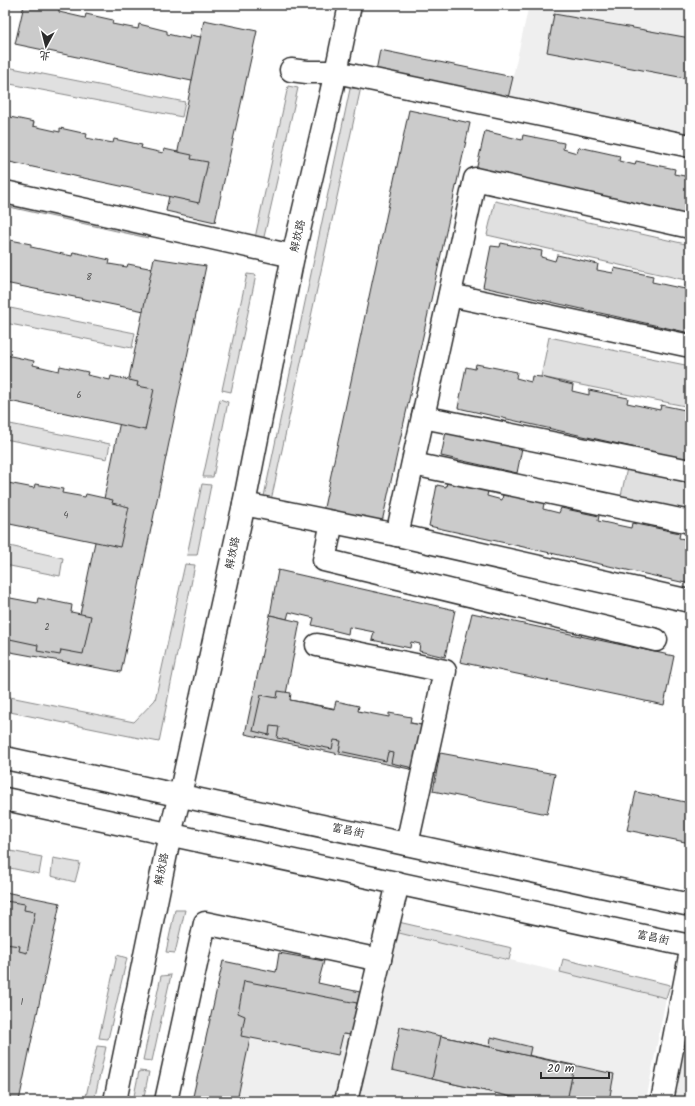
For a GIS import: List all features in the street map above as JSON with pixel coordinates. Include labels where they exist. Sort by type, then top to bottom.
[{"type":"street","name":"解放路","points":[[115,1101],[170,834],[180,795],[244,504],[293,256],[350,5]]},
{"type":"street","points":[[291,70],[307,72],[336,72],[690,146]]},
{"type":"street","points":[[397,535],[475,180],[690,227]]},
{"type":"street","points":[[5,192],[293,256]]},
{"type":"street","points":[[450,295],[690,346]]},
{"type":"street","points":[[423,417],[690,471]]},
{"type":"street","points":[[413,464],[690,522]]},
{"type":"street","points":[[244,504],[397,535],[690,601]]},
{"type":"street","points":[[332,522],[324,560],[656,640]]},
{"type":"street","points":[[317,645],[445,671],[407,844]]},
{"type":"street","name":"富昌街","points":[[5,758],[690,905]]},
{"type":"street","name":"富昌街","points":[[5,799],[690,946]]},
{"type":"street","points":[[346,1101],[398,883]]},
{"type":"street","points":[[166,1101],[205,923],[380,960]]},
{"type":"street","points":[[662,1101],[690,956]]},
{"type":"shaded area","points":[[529,5],[690,5],[690,135],[508,98]]},
{"type":"shaded area","points":[[7,67],[185,102],[182,117],[5,83]]},
{"type":"shaded area","points":[[288,86],[298,88],[261,250],[253,247]]},
{"type":"shaded area","points":[[361,87],[270,505],[263,501],[350,89]]},
{"type":"shaded area","points":[[5,201],[150,233],[148,238],[5,206]]},
{"type":"shaded area","points":[[495,201],[690,245],[690,281],[487,235]]},
{"type":"shaded area","points":[[247,274],[256,275],[231,392],[222,390]]},
{"type":"shaded area","points":[[5,307],[135,333],[132,348],[5,323]]},
{"type":"shaded area","points":[[549,337],[690,366],[690,407],[541,377]]},
{"type":"shaded area","points":[[220,399],[228,402],[213,477],[203,477]]},
{"type":"shaded area","points":[[5,423],[110,444],[107,459],[5,439]]},
{"type":"shaded area","points":[[627,468],[690,481],[690,511],[621,496]]},
{"type":"shaded area","points":[[202,484],[211,485],[197,555],[187,555]]},
{"type":"shaded area","points":[[5,545],[63,558],[60,576],[5,565]]},
{"type":"shaded area","points":[[185,564],[195,565],[159,742],[5,711],[5,696],[134,722],[155,700]]},
{"type":"shaded area","points":[[5,850],[42,857],[39,874],[5,867]]},
{"type":"shaded area","points":[[53,858],[80,863],[75,882],[51,876]]},
{"type":"shaded area","points":[[175,910],[185,910],[175,953],[166,952]]},
{"type":"shaded area","points":[[394,921],[512,948],[509,960],[391,931]]},
{"type":"shaded area","points":[[391,931],[666,998],[646,1101],[191,1101],[223,961],[276,972],[279,953],[324,961],[318,983],[377,995]]},
{"type":"shaded area","points":[[117,955],[127,958],[108,1039],[99,1038]]},
{"type":"shaded area","points":[[563,959],[670,985],[666,998],[560,972]]},
{"type":"shaded area","points":[[171,975],[152,1061],[143,1060],[161,976]]},
{"type":"shaded area","points":[[690,1018],[690,1101],[674,1101],[689,1025]]},
{"type":"shaded area","points":[[97,1046],[106,1047],[94,1101],[85,1101]]},
{"type":"shaded area","points":[[139,1071],[149,1072],[143,1101],[133,1101]]},
{"type":"building","points":[[24,5],[45,5],[59,8],[59,12],[85,18],[86,14],[113,20],[112,24],[138,29],[139,24],[167,31],[167,34],[189,39],[190,35],[217,40],[216,45],[233,48],[225,88],[15,44]]},
{"type":"building","points":[[554,14],[690,38],[690,79],[547,52]]},
{"type":"building","points":[[204,20],[257,31],[215,222],[166,211]]},
{"type":"building","points":[[380,50],[513,77],[508,98],[376,71]]},
{"type":"building","points":[[409,110],[470,123],[382,522],[323,512]]},
{"type":"building","points":[[5,116],[34,122],[33,126],[60,132],[60,128],[87,134],[86,138],[113,143],[114,139],[142,145],[141,148],[163,153],[164,149],[192,155],[191,159],[208,162],[199,203],[5,161]]},
{"type":"building","points":[[485,131],[522,140],[523,135],[564,143],[563,149],[577,153],[579,147],[620,156],[619,161],[635,165],[636,161],[675,169],[674,174],[690,177],[690,221],[475,175]]},
{"type":"building","points":[[5,239],[31,244],[31,247],[72,256],[73,252],[110,260],[109,264],[127,267],[128,264],[169,272],[168,276],[177,278],[169,316],[5,283]]},
{"type":"building","points":[[501,243],[542,251],[541,257],[555,261],[557,255],[598,264],[597,270],[613,273],[614,268],[653,276],[652,282],[685,289],[686,284],[690,284],[690,333],[483,287],[491,246],[500,247]]},
{"type":"building","points":[[154,258],[206,266],[121,672],[5,651],[5,605],[79,619]]},
{"type":"building","points":[[6,355],[34,361],[33,365],[59,371],[60,366],[88,372],[87,375],[110,380],[111,376],[138,382],[137,386],[154,389],[145,430],[5,400]]},
{"type":"building","points":[[476,364],[517,372],[516,378],[531,382],[532,376],[573,385],[572,391],[589,395],[589,390],[628,398],[627,403],[660,410],[661,405],[690,411],[690,460],[458,408],[466,367],[475,369]]},
{"type":"building","points":[[446,432],[522,448],[517,473],[441,456]]},
{"type":"building","points":[[5,478],[9,478],[8,483],[34,488],[35,484],[63,489],[62,493],[85,497],[86,494],[113,500],[112,503],[129,507],[120,547],[5,523]]},
{"type":"building","points":[[447,482],[488,491],[487,496],[502,500],[503,494],[544,503],[543,509],[559,513],[561,508],[599,516],[598,521],[631,528],[632,523],[680,533],[679,538],[690,540],[690,584],[429,526],[437,485],[446,487]]},
{"type":"building","points":[[278,570],[455,610],[445,657],[419,651],[420,644],[411,642],[410,648],[372,640],[374,632],[349,627],[348,634],[312,625],[314,618],[289,612],[287,619],[270,615]]},
{"type":"building","points":[[5,597],[37,603],[38,598],[72,605],[71,612],[91,616],[83,654],[61,650],[60,655],[37,651],[38,645],[5,638]]},
{"type":"building","points":[[472,613],[674,656],[664,705],[460,662]]},
{"type":"building","points":[[270,615],[300,622],[285,699],[427,726],[419,771],[245,734]]},
{"type":"building","points":[[278,691],[291,693],[290,700],[334,709],[336,701],[359,706],[358,711],[389,717],[389,713],[411,717],[410,723],[427,726],[418,769],[391,763],[393,753],[388,752],[386,761],[339,751],[341,741],[334,740],[332,749],[277,738],[279,727],[270,726],[269,735],[253,731],[261,695],[277,698]]},
{"type":"building","points":[[440,753],[555,774],[547,814],[433,791]]},
{"type":"building","points":[[636,792],[690,803],[690,843],[627,830]]},
{"type":"building","points":[[5,892],[60,903],[19,1101],[5,1101]]},
{"type":"building","points":[[5,901],[25,904],[24,910],[35,912],[27,953],[19,951],[20,946],[5,944]]},
{"type":"building","points":[[279,953],[324,961],[318,983],[360,992],[353,1025],[257,1005],[237,1101],[192,1101],[223,961],[276,972]]},
{"type":"building","points":[[244,981],[357,1003],[351,1035],[343,1034],[338,1055],[241,1036],[245,1016],[238,1013]]},
{"type":"building","points":[[400,1027],[614,1074],[609,1101],[530,1101],[392,1070]]},
{"type":"building","points":[[441,1036],[574,1066],[567,1101],[530,1101],[432,1079]]},
{"type":"building","points":[[491,1037],[531,1047],[529,1056],[490,1047]]}]
